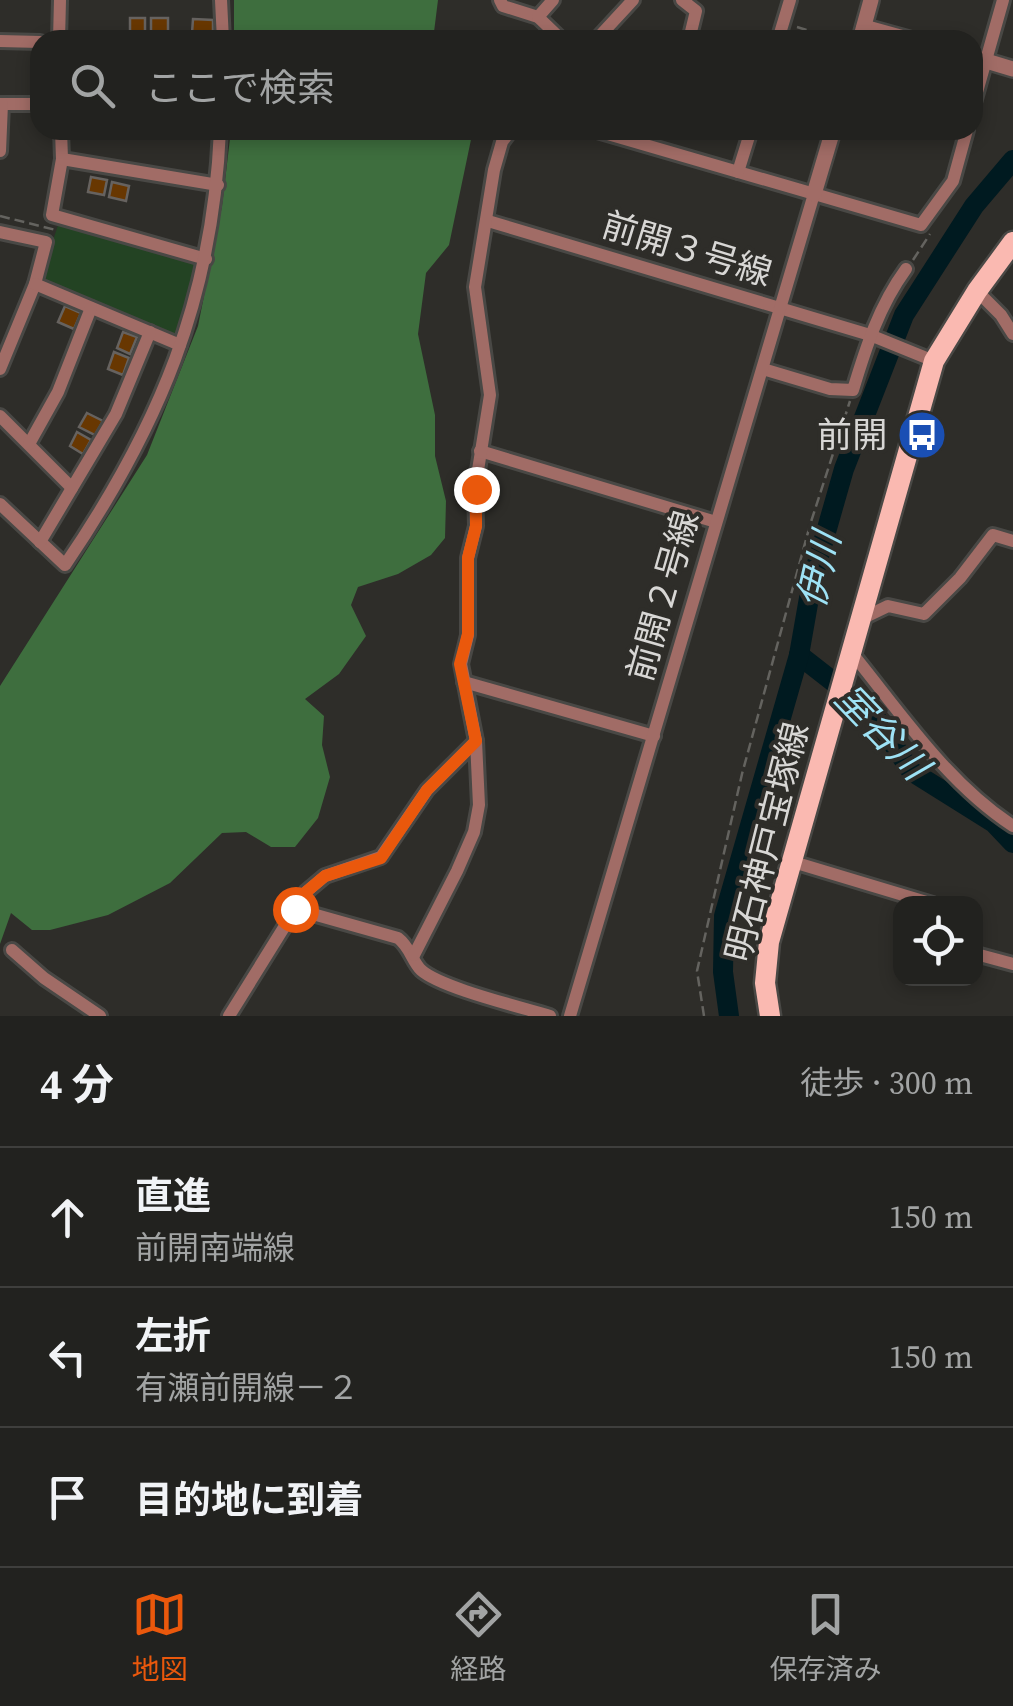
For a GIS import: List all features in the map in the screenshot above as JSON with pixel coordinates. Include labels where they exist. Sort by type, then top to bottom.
[{"type":"main road","name":"明石神戸宝塚線","points":[[770,1016],[765,982],[768,942],[929,359],[1013,242]]},
{"type":"street","points":[[59,30],[60,0]]},
{"type":"street","points":[[221,0],[222,30]]},
{"type":"street","points":[[500,0],[503,6],[538,16],[552,30]]},
{"type":"street","points":[[538,16],[554,0]]},
{"type":"street","points":[[605,30],[633,0]]},
{"type":"street","points":[[682,0],[696,11],[691,30]]},
{"type":"street","points":[[782,30],[790,0]]},
{"type":"street","points":[[863,30],[871,0]]},
{"type":"street","points":[[983,49],[1003,0]]},
{"type":"street","points":[[0,41],[30,42]]},
{"type":"street","points":[[983,60],[1013,69]]},
{"type":"street","points":[[0,151],[1,104],[30,104]]},
{"type":"street","points":[[62,140],[52,215],[206,260]]},
{"type":"street","points":[[0,504],[65,565],[131,462],[158,408],[192,313],[206,260],[218,185],[220,140]]},
{"type":"street","points":[[414,955],[474,832],[479,806],[476,741],[460,664],[468,634],[468,558],[476,526],[480,451],[490,395],[475,287],[494,170],[504,140]]},
{"type":"street","points":[[628,140],[921,225],[953,181],[963,140]]},
{"type":"street","points":[[738,172],[748,140]]},
{"type":"street","points":[[814,194],[830,140]]},
{"type":"street","points":[[62,160],[218,185]]},
{"type":"street","name":"前開２号線","points":[[570,1016],[814,194]]},
{"type":"street","name":"前開３号線","points":[[488,220],[870,335],[929,359]]},
{"type":"street","points":[[0,232],[46,242],[35,284],[0,369]]},
{"type":"street","points":[[762,369],[830,389],[853,390],[870,335],[890,292],[906,270]]},
{"type":"street","points":[[35,284],[180,345]]},
{"type":"street","points":[[977,290],[1013,334]]},
{"type":"street","points":[[28,444],[58,392],[91,308]]},
{"type":"street","points":[[40,542],[116,414],[150,332]]},
{"type":"street","points":[[0,416],[72,488]]},
{"type":"street","points":[[480,451],[716,522]]},
{"type":"street","points":[[860,619],[888,606],[924,614],[960,578],[993,535],[1013,541]]},
{"type":"street","points":[[851,652],[936,756],[1013,826]]},
{"type":"street","points":[[464,682],[654,736]]},
{"type":"street","points":[[229,1016],[306,892],[325,876],[381,858],[427,790],[476,741]]},
{"type":"street","points":[[790,861],[906,896]]},
{"type":"street","points":[[295,909],[398,938],[414,955],[420,969],[444,982],[550,1016]]},
{"type":"street","points":[[12,950],[44,978],[100,1016]]},
{"type":"street","points":[[983,956],[1013,964]]},
{"type":"path","points":[[784,23],[806,30]]},
{"type":"path","points":[[906,270],[929,238],[936,207]]},
{"type":"path","points":[[0,216],[56,230]]},
{"type":"path","points":[[704,1016],[697,971],[742,774],[810,525],[853,390]]},
{"type":"green space","points":[[234,0],[438,0],[434,30],[234,30]]},
{"type":"green space","points":[[230,140],[471,140],[449,245],[426,273],[418,334],[435,415],[435,456],[446,501],[445,538],[431,555],[398,574],[358,587],[351,605],[366,636],[339,674],[305,699],[324,716],[322,745],[330,777],[318,818],[295,847],[271,847],[246,832],[222,833],[170,883],[108,915],[50,930],[32,930],[11,913],[0,944],[0,686],[147,455],[198,326],[222,206]]},
{"type":"green space","points":[[58,225],[195,260],[199,268],[180,334],[173,339],[47,285],[41,277]]},
{"type":"building","points":[[130,18],[145,18],[145,30],[130,30]]},
{"type":"building","points":[[151,18],[168,18],[168,30],[151,30]]},
{"type":"building","points":[[193,19],[213,20],[213,30],[192,30]]},
{"type":"building","points":[[91,177],[107,180],[104,195],[88,192]]},
{"type":"building","points":[[112,182],[129,186],[126,201],[109,197]]},
{"type":"building","points":[[65,306],[81,313],[74,329],[58,322]]},
{"type":"building","points":[[123,332],[137,337],[130,354],[117,348]]},
{"type":"building","points":[[114,352],[129,358],[123,375],[108,369]]},
{"type":"building","points":[[87,413],[103,421],[95,435],[79,427]]},
{"type":"building","points":[[77,432],[91,440],[83,454],[70,446]]},
{"type":"waterway","name":"伊川","points":[[729,1016],[723,972],[724,916],[799,655],[812,581],[844,469],[904,315],[974,206],[1013,160]]},
{"type":"waterway","name":"室谷川","points":[[799,655],[872,712],[911,771],[994,823],[1013,843]]},
{"type":"place","name":"前開","points":[[922,435]]},
{"type":"route","points":[[295,909],[306,892],[325,876],[381,858],[427,790],[476,741],[460,664],[468,634],[468,558],[476,526],[476,489]]}]
